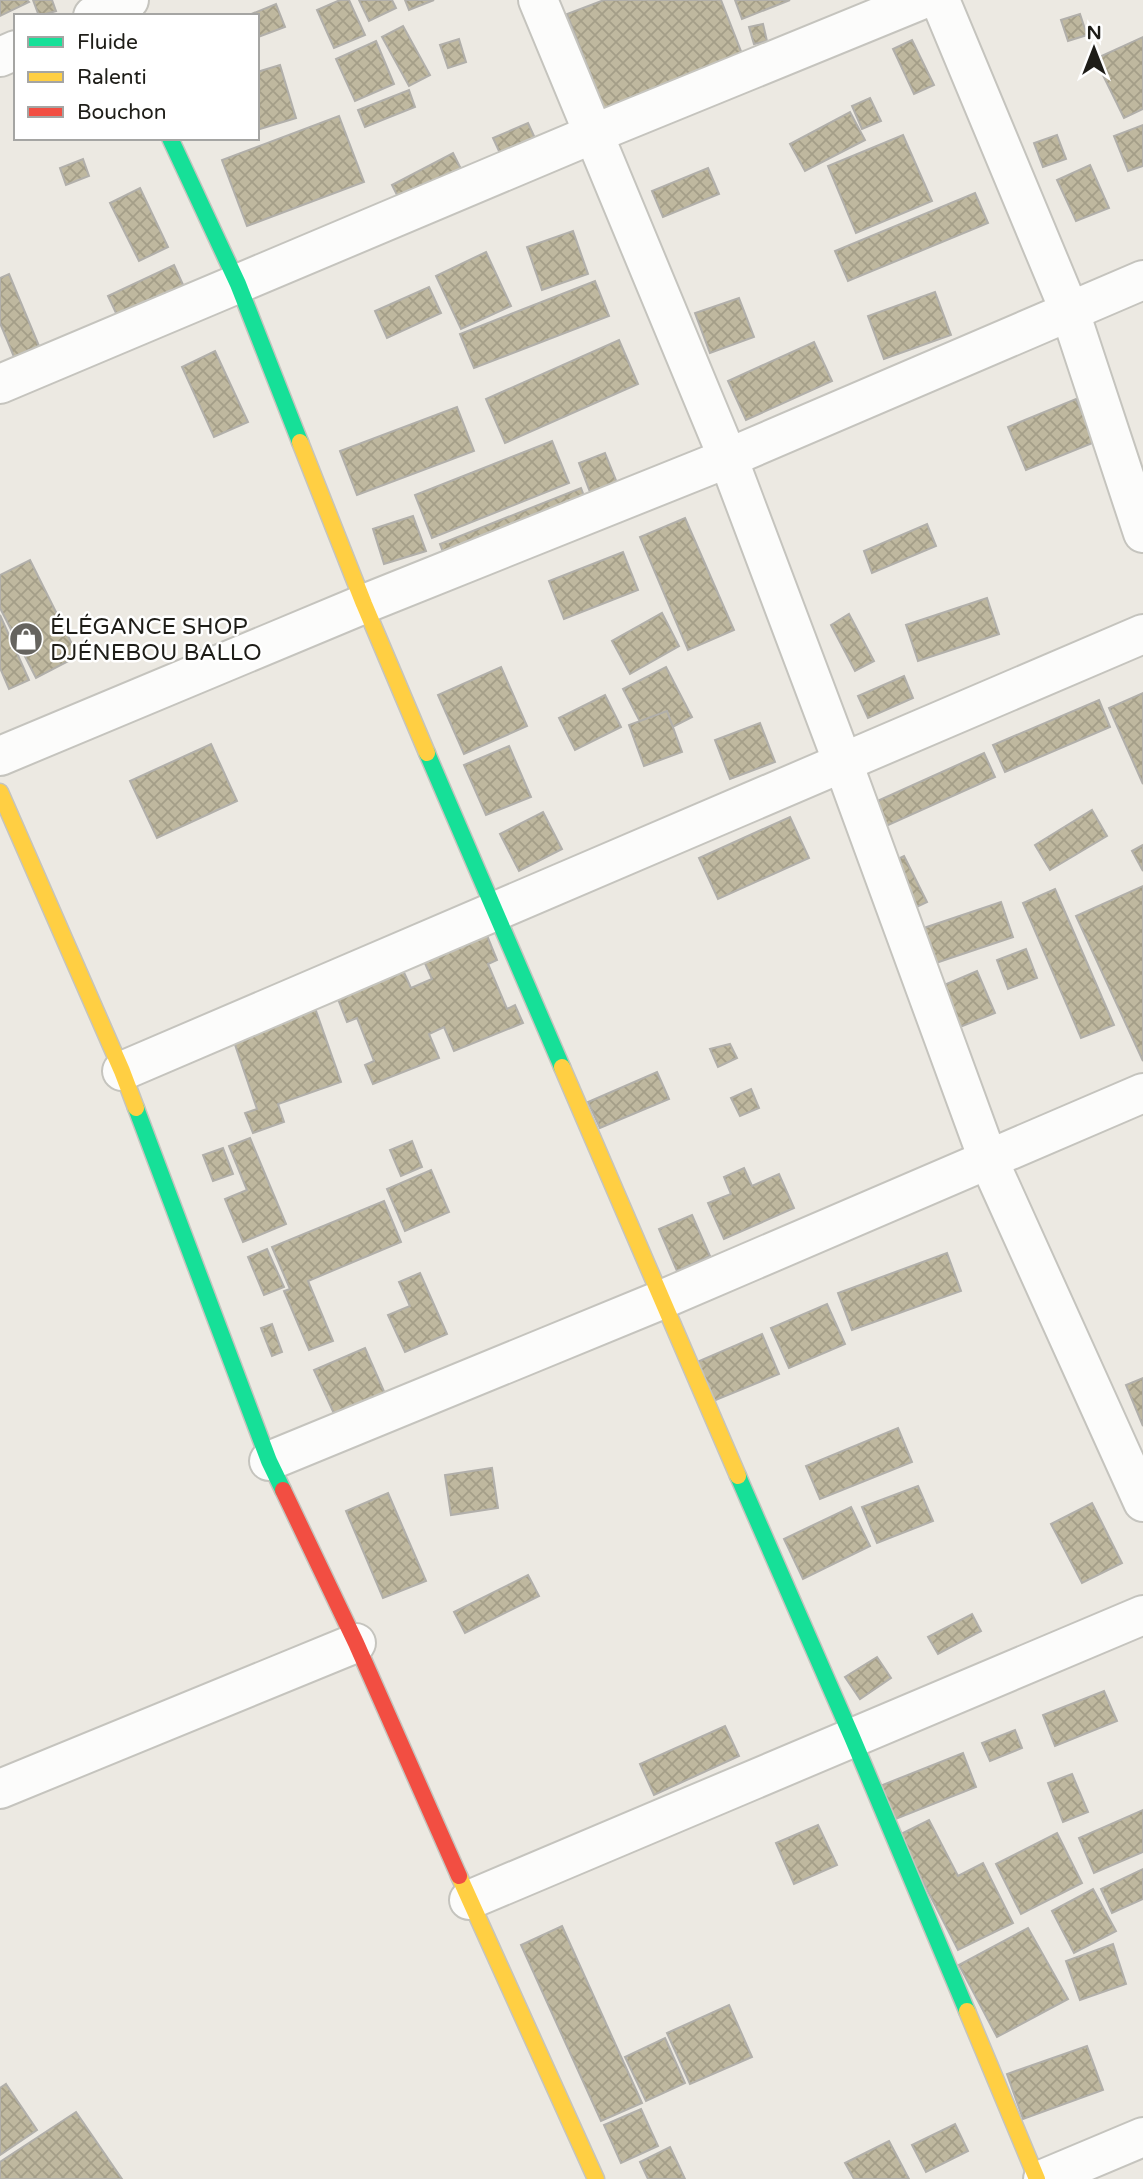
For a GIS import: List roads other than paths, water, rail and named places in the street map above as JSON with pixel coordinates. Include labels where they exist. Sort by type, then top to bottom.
[{"type":"street","points":[[538,0],[728,458],[844,763],[988,1159],[1143,1502]]},
{"type":"street","points":[[0,384],[593,134],[921,0]]},
{"type":"street","points":[[940,0],[1070,312],[1143,533]]},
{"type":"street","points":[[171,140],[238,284],[364,604],[661,1300],[852,1737],[1037,2179]]},
{"type":"street","points":[[0,756],[364,604],[728,458],[1143,280]]},
{"type":"street","points":[[122,1071],[1143,634]]},
{"type":"street","points":[[0,792],[122,1071],[269,1461],[356,1643],[596,2179]]},
{"type":"street","points":[[269,1461],[661,1300],[1143,1093]]},
{"type":"street","points":[[469,1900],[1143,1615]]},
{"type":"street","points":[[0,1789],[356,1643]]},
{"type":"street","points":[[1043,2179],[1143,2137]]},
{"type":"place","name":"ÉLÉGANCE SHOP DJÉNEBOU BALLO","points":[[26,639]]}]
